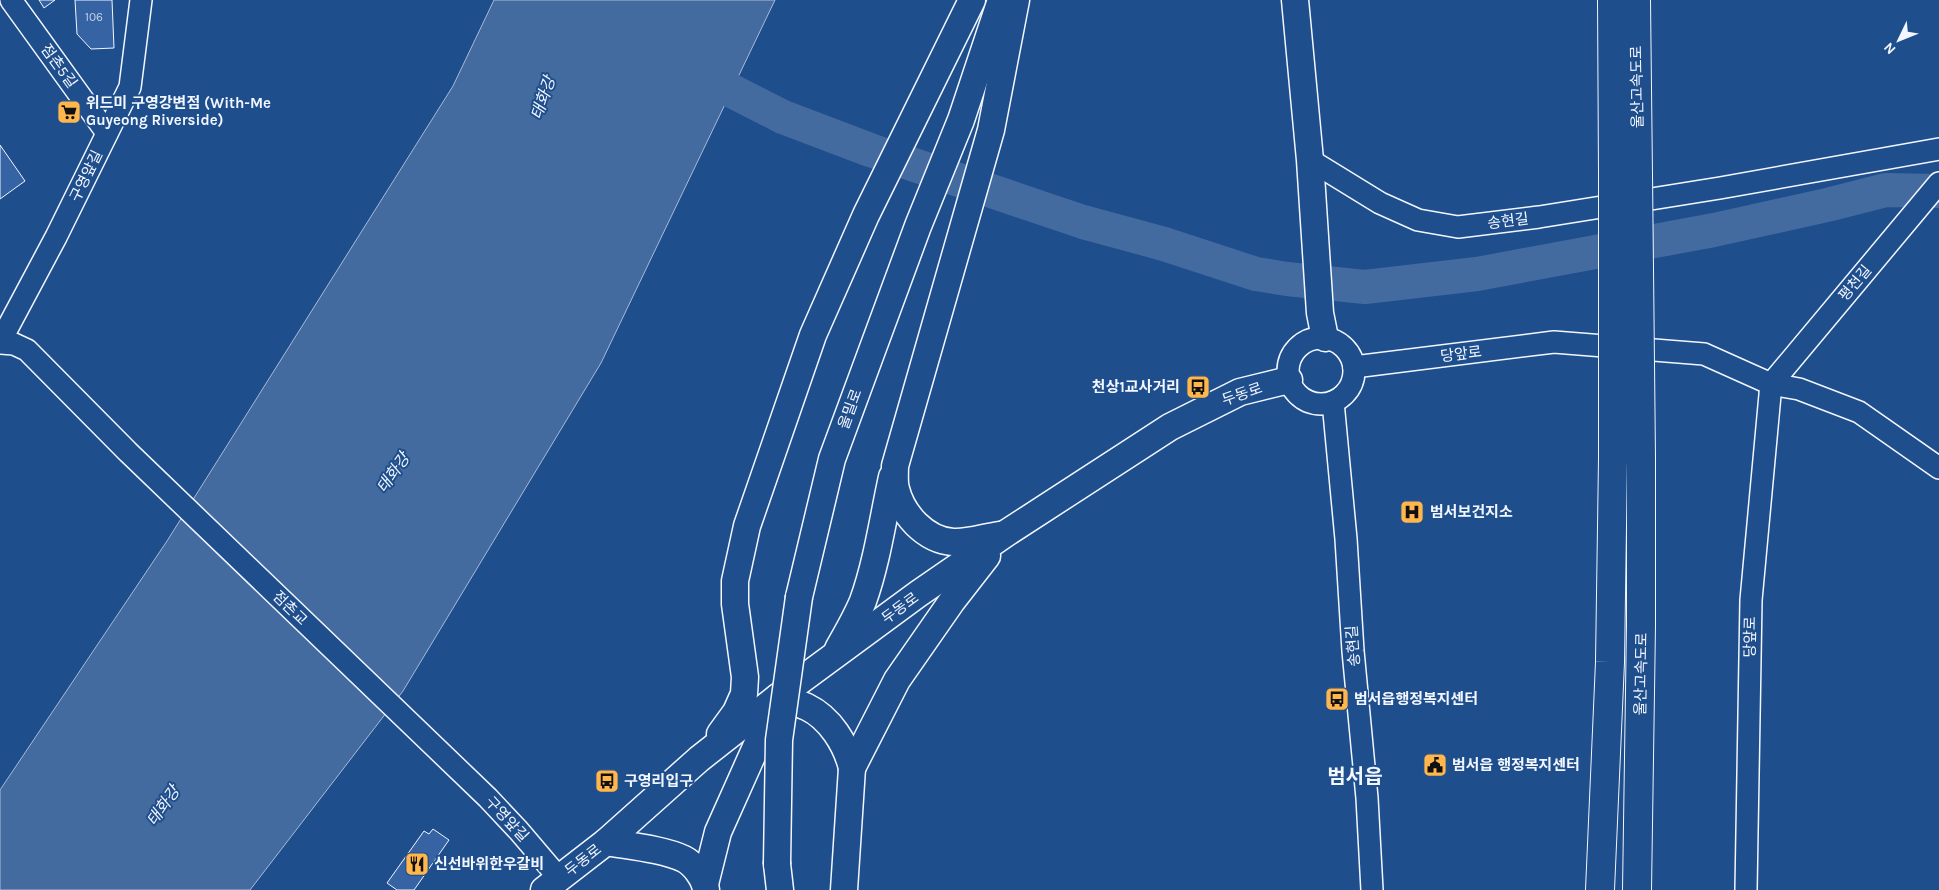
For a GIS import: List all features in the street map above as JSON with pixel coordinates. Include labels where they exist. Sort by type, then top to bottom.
[{"type":"highway","name":"울산고속도로","points":[[1612,0],[1626,175],[1640,458],[1642,624],[1637,890]]},
{"type":"highway","name":"울산고속도로","points":[[1600,890],[1610,662],[1613,459],[1636,0]]},
{"type":"main road","points":[[699,759],[732,717],[744,694],[742,645],[736,622],[736,581],[747,526],[813,335],[866,214],[972,0]]},
{"type":"main road","name":"울밀로","points":[[780,890],[777,864],[780,740],[799,597],[832,459],[918,226],[961,120],[1001,0]]},
{"type":"main road","points":[[834,656],[854,621],[871,575],[895,466],[991,130],[1016,0]]},
{"type":"main road","points":[[1295,0],[1310,160],[1322,326]]},
{"type":"main road","name":"두동로","points":[[552,884],[606,842],[699,759],[785,692],[918,594],[1005,534],[1170,427],[1240,392],[1289,380]]},
{"type":"main road","points":[[895,466],[895,487],[900,501],[908,514],[921,528],[933,537],[953,542],[1005,534]]},
{"type":"main road","points":[[852,768],[897,680],[952,601],[1005,534]]},
{"type":"main road","points":[[736,622],[763,683],[772,691],[785,692],[809,708],[836,732],[848,751],[852,768],[844,890]]},
{"type":"main road","points":[[706,887],[718,832],[785,692]]},
{"type":"main road","points":[[606,842],[673,855],[686,860],[695,868],[706,887]]},
{"type":"street","name":"점촌5길","points":[[11,0],[107,133]]},
{"type":"street","name":"구영앞길","points":[[128,452],[26,350],[14,344],[0,342],[56,237],[130,88],[140,0]]},
{"type":"street","name":"송현길","points":[[1310,160],[1380,203],[1418,220],[1458,227],[1539,217],[1720,188],[1939,149]]},
{"type":"street","name":"평천길","points":[[1771,384],[1939,183]]},
{"type":"street","points":[[1322,326],[1351,356],[1354,367],[1350,388],[1333,402],[1311,403],[1298,394],[1289,380],[1290,359],[1304,343],[1314,339],[1322,326]]},
{"type":"street","name":"당앞로","points":[[1354,367],[1554,342],[1704,354],[1771,384],[1798,389],[1859,412],[1939,468]]},
{"type":"street","name":"당앞로","points":[[1746,890],[1750,600],[1771,384]]},
{"type":"street","name":"송현길","points":[[1333,402],[1367,798],[1372,890]]},
{"type":"street","name":"점촌교","points":[[128,452],[452,764]]},
{"type":"street","name":"구영앞길","points":[[452,764],[520,831],[552,884]]},
{"type":"water","name":"태화강","points":[[494,0],[775,0],[601,363],[403,691],[250,890],[0,890],[0,790],[167,541],[453,86]]},
{"type":"building","points":[[39,0],[55,0],[44,8]]},
{"type":"building","points":[[75,0],[112,0],[114,48],[91,49],[77,34]]},
{"type":"building","points":[[0,145],[25,181],[0,199]]},
{"type":"building","points":[[433,829],[449,840],[414,890],[397,890],[387,883],[424,831],[429,834]]},
{"type":"waterway","points":[[689,69],[783,117],[870,150],[1083,222],[1164,244],[1256,274],[1365,287],[1477,274],[1714,230],[1886,190],[1939,191]]},
{"type":"place","name":"위드미 구영강변점 (With-Me Guyeong Riverside)","points":[[69,112]]},
{"type":"place","name":"천상1교사거리","points":[[1198,387]]},
{"type":"place","name":"범서보건지소","points":[[1412,512]]},
{"type":"place","name":"범서읍행정복지센터","points":[[1337,699]]},
{"type":"place","name":"범서읍 행정복지센터","points":[[1435,765]]},
{"type":"place","name":"구영리입구","points":[[607,781]]},
{"type":"place","name":"신선바위한우갈비","points":[[417,864]]},
{"type":"district","name":"범서읍","points":[[1355,776]]}]
